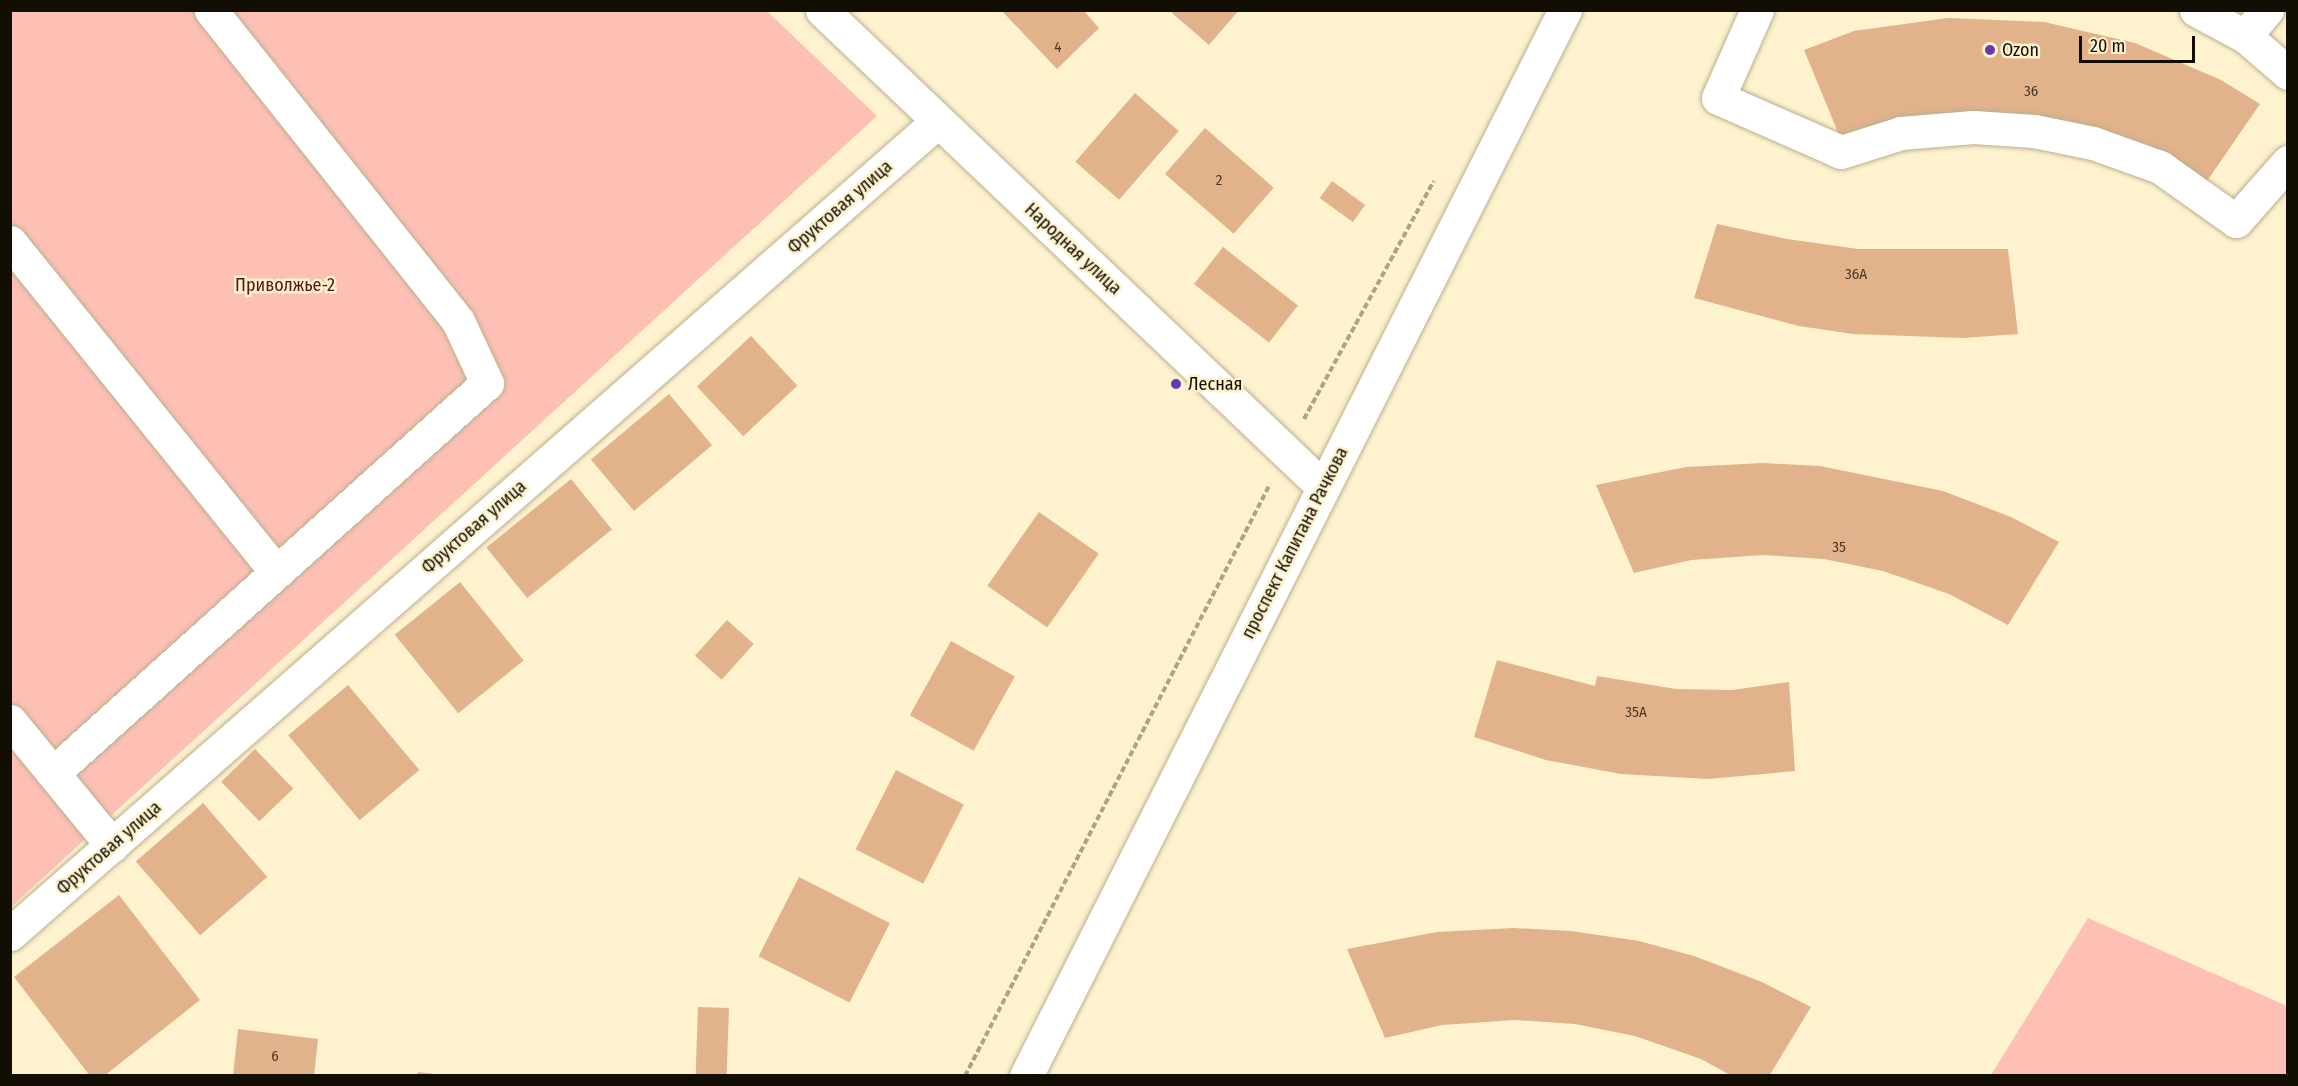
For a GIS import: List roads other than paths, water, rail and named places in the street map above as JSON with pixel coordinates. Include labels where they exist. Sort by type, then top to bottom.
[{"type":"street","points":[[52,773],[487,383],[458,321],[211,10]]},
{"type":"street","name":"Народная улица","points":[[822,10],[1323,487]]},
{"type":"street","name":"проспект Капитана Рачкова","points":[[1026,1076],[1565,10]]},
{"type":"street","points":[[1757,10],[1718,98],[1841,152],[1901,133],[1973,127],[2034,131],[2093,143],[2160,166],[2236,221],[2288,162]]},
{"type":"street","points":[[2196,10],[2245,36],[2288,73]]},
{"type":"street","points":[[2245,36],[2267,10]]},
{"type":"street","name":"Фруктовая улица","points":[[10,934],[938,121]]},
{"type":"street","points":[[10,242],[276,572]]},
{"type":"street","points":[[10,721],[112,845]]},
{"type":"place","name":"Ozon","points":[[1990,50]]},
{"type":"place","name":"Лесная","points":[[1176,384]]},
{"type":"park label","name":"Приволжье-2","points":[[285,285]]}]
